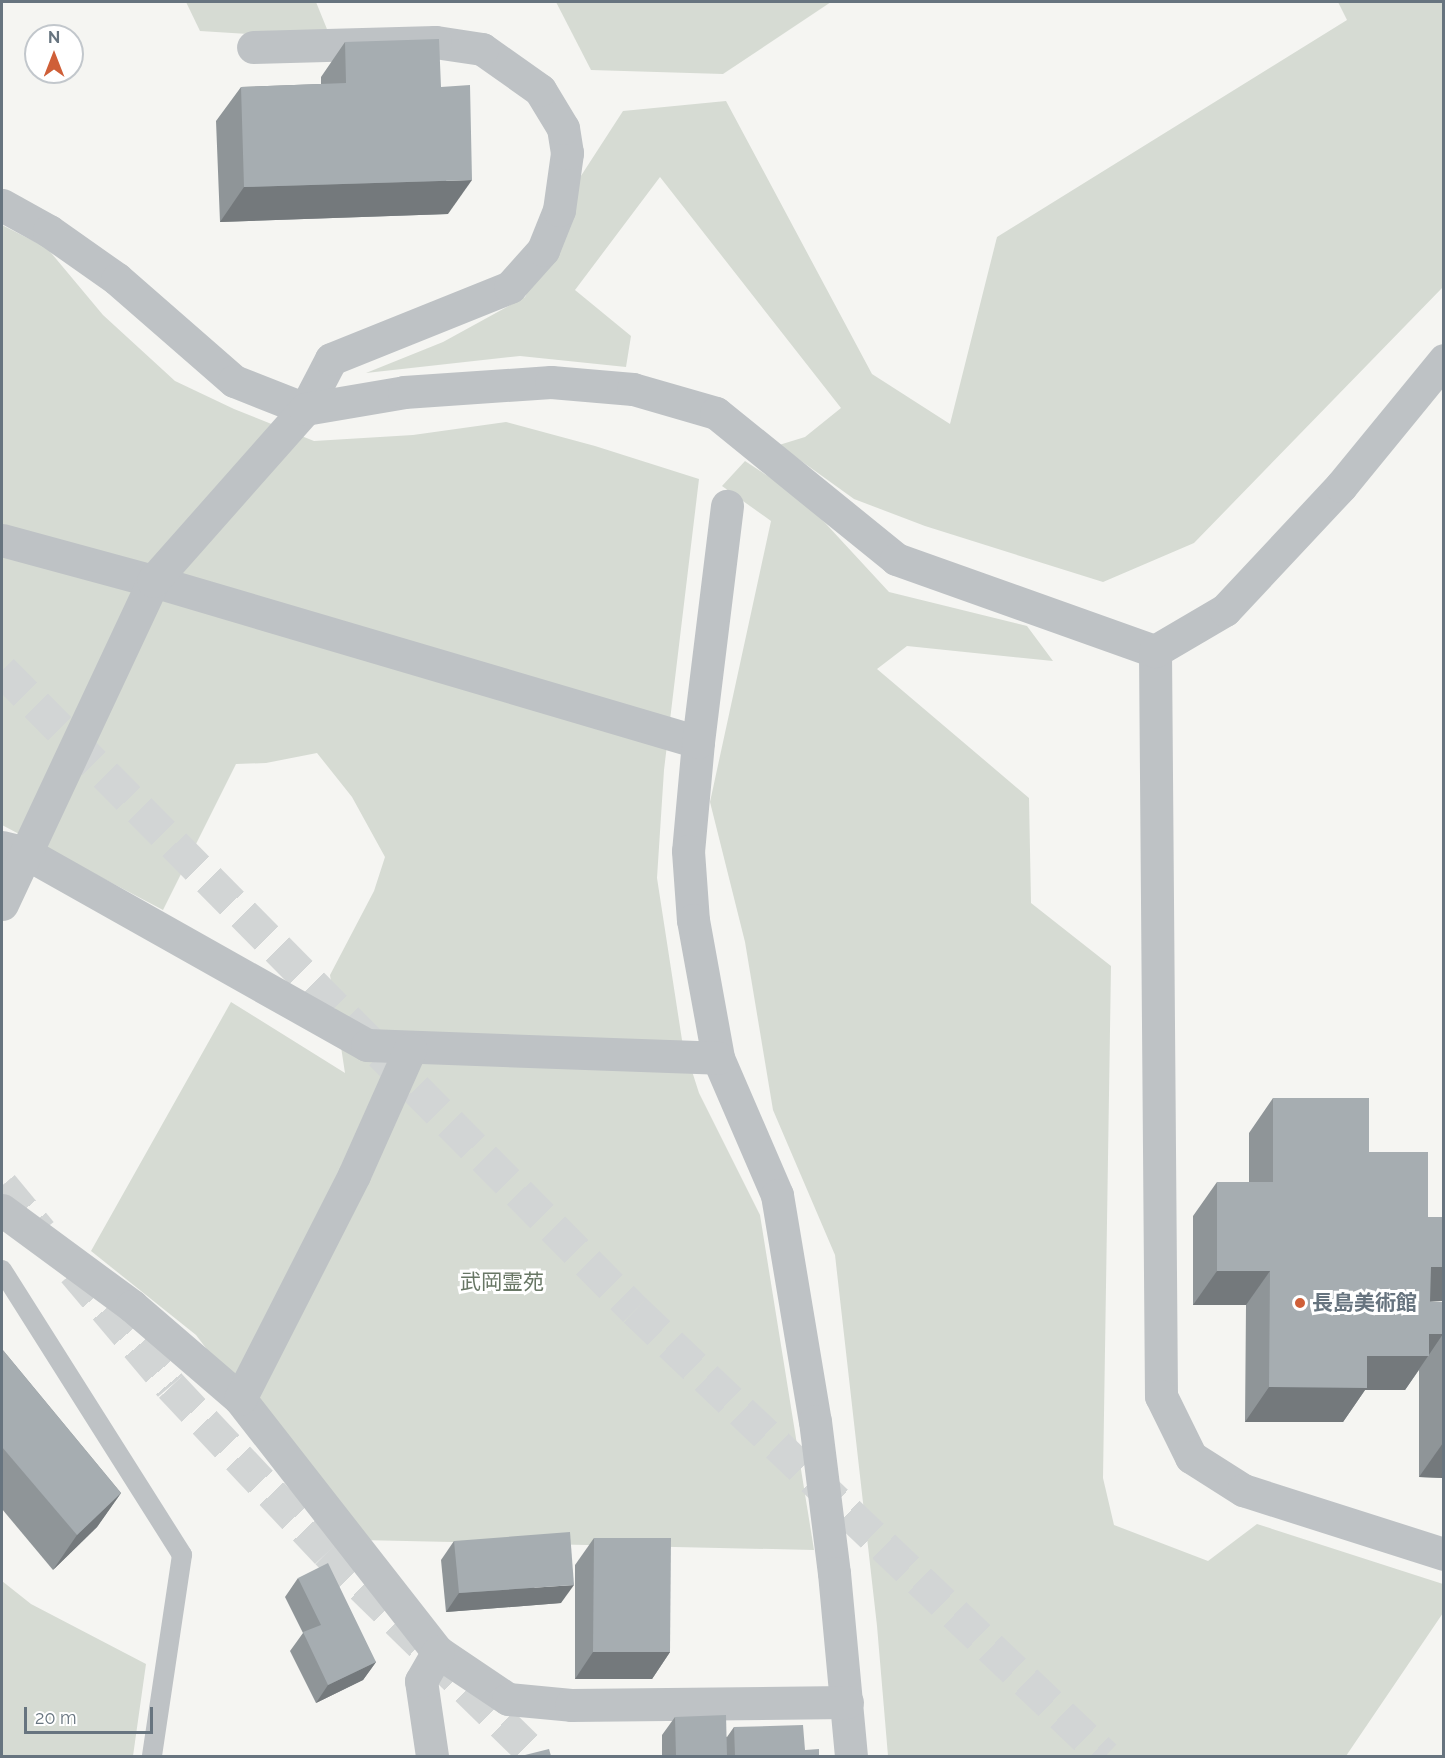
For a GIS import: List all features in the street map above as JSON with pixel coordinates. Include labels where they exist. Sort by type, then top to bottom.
[{"type":"street","points":[[2,904],[14,850],[153,581],[305,409],[331,359],[510,286],[543,250],[559,210],[567,153],[563,128],[540,90],[482,49],[435,42],[253,47]]},
{"type":"street","points":[[2,205],[49,231],[117,279],[234,381],[305,409],[404,392],[551,382],[633,389],[716,413],[896,559],[1155,651],[1225,610],[1341,486],[1443,360]]},
{"type":"street","points":[[728,506],[698,742],[688,850],[693,920],[718,1058],[777,1195],[815,1421],[851,1756]]},
{"type":"street","points":[[2,540],[153,581],[698,742]]},
{"type":"street","points":[[1155,651],[1161,1396],[1191,1457],[1243,1490],[1443,1554]]},
{"type":"street","points":[[14,850],[368,1046],[718,1058]]},
{"type":"street","points":[[240,1399],[354,1175],[410,1049]]},
{"type":"street","points":[[2,1210],[132,1306],[240,1399],[438,1652],[508,1700],[571,1705],[847,1702]]},
{"type":"street","points":[[432,1756],[421,1681],[438,1652]]},
{"type":"lane","points":[[2,1270],[182,1554],[152,1756]]},
{"type":"green space","points":[[186,2],[316,2],[331,39],[200,31]]},
{"type":"green space","points":[[556,2],[831,2],[723,74],[591,70]]},
{"type":"green space","points":[[1338,2],[1443,2],[1443,287],[1194,543],[1103,582],[925,526],[854,499],[779,445],[805,437],[841,408],[660,177],[575,290],[631,336],[626,367],[520,356],[366,373],[443,342],[525,297],[577,182],[623,111],[726,101],[872,374],[950,424],[997,237],[1347,20]]},
{"type":"green space","name":"武岡霊苑","points":[[2,225],[47,248],[103,315],[175,381],[234,409],[314,441],[413,435],[506,422],[595,446],[699,479],[664,770],[657,878],[682,1040],[699,1093],[760,1215],[814,1550],[360,1540],[331,1512],[196,1335],[91,1251],[231,1002],[345,1073],[330,975],[374,891],[385,857],[352,797],[317,753],[266,763],[236,764],[163,910],[2,825]]},
{"type":"green space","points":[[745,461],[803,499],[889,592],[1027,626],[1053,661],[907,646],[877,669],[1029,798],[1031,903],[1111,966],[1103,1478],[1114,1525],[1208,1561],[1257,1524],[1443,1584],[1443,1613],[1346,1756],[888,1756],[877,1626],[835,1255],[773,1110],[745,942],[710,802],[771,521],[722,486]]},
{"type":"green space","points":[[2,1581],[31,1604],[146,1664],[133,1756],[2,1756]]},
{"type":"building","points":[[439,39],[441,87],[470,85],[472,180],[244,187],[241,87],[346,83],[345,42]]},
{"type":"building","name":"長島美術館","points":[[1273,1098],[1369,1098],[1369,1152],[1428,1152],[1428,1217],[1443,1217],[1443,1267],[1431,1267],[1430,1302],[1443,1302],[1443,1334],[1429,1334],[1429,1356],[1367,1356],[1367,1388],[1269,1387],[1270,1271],[1217,1271],[1217,1182],[1273,1182]]},
{"type":"building","points":[[2,1349],[121,1493],[77,1535],[2,1447]]},
{"type":"building","points":[[570,1532],[574,1585],[459,1593],[454,1541]]},
{"type":"building","points":[[594,1538],[671,1538],[670,1652],[593,1652]]},
{"type":"building","points":[[328,1563],[376,1662],[328,1685],[303,1632],[321,1625],[298,1578]]},
{"type":"building","points":[[726,1715],[727,1756],[676,1756],[675,1717]]},
{"type":"building","points":[[803,1725],[805,1750],[819,1749],[819,1756],[735,1756],[734,1727]]},
{"type":"building","points":[[549,1749],[551,1756],[521,1756]]},
{"type":"tunnel","points":[[2,670],[635,1310],[1105,1756]]},
{"type":"tunnel","points":[[2,1185],[41,1232]]},
{"type":"tunnel","points":[[74,1271],[171,1386],[327,1552],[536,1756]]},
{"type":"place","name":"長島美術館","points":[[1300,1303]]}]
